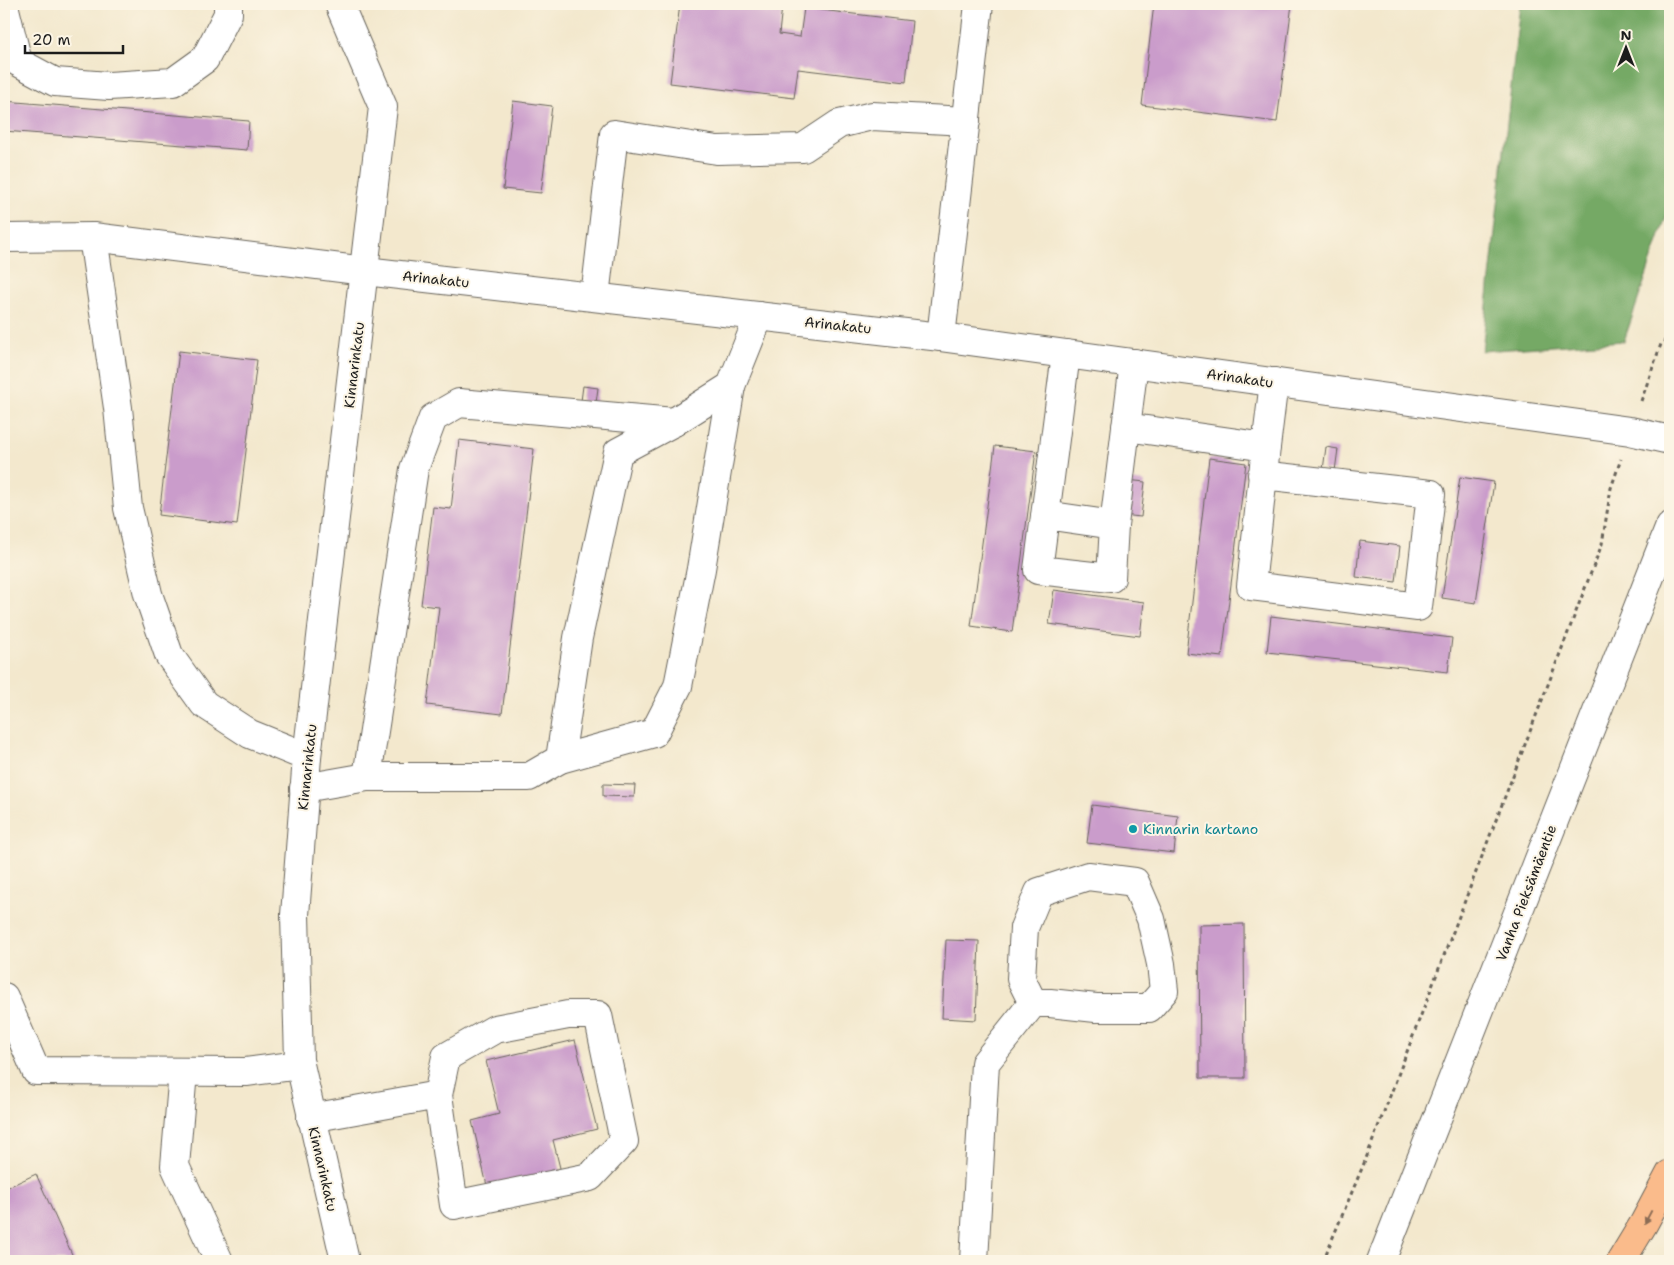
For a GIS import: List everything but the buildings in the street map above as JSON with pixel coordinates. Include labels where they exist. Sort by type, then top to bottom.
[{"type":"highway","points":[[1622,1261],[1670,1174]]},
{"type":"street","points":[[4,5],[18,62],[55,82],[109,86],[173,82],[204,59],[228,14],[228,4]]},
{"type":"street","name":"Kinnarinkatu","points":[[338,4],[383,107],[307,757],[295,915],[300,1065],[345,1261]]},
{"type":"street","points":[[941,337],[979,4]]},
{"type":"street","points":[[595,297],[614,134],[717,150],[803,148],[839,124],[872,116],[966,121]]},
{"type":"street","points":[[93,237],[116,398],[128,508],[148,594],[169,655],[204,704],[250,734],[307,757]]},
{"type":"street","name":"Arinakatu","points":[[4,238],[93,237],[365,271],[941,337],[1630,431],[1670,440]]},
{"type":"street","points":[[304,788],[367,777],[529,777],[560,759],[654,733],[678,686],[701,569],[731,386],[758,316]]},
{"type":"street","points":[[1066,354],[1038,570],[1111,578],[1114,525],[1134,363]]},
{"type":"street","points":[[1262,475],[1431,494],[1418,607],[1251,586],[1262,475],[1274,382]]},
{"type":"street","points":[[560,759],[578,638],[618,452],[674,422],[731,386]]},
{"type":"street","points":[[367,777],[414,469],[433,418],[459,403],[674,422]]},
{"type":"street","points":[[1126,427],[1266,447]]},
{"type":"street","points":[[1045,515],[1114,525]]},
{"type":"street","name":"Vanha Pieksämäentie","points":[[1381,1261],[1670,526]]},
{"type":"street","points":[[1088,876],[1135,882],[1151,919],[1161,964],[1164,991],[1149,1008],[1096,1008],[1033,1003],[1021,979],[1024,928],[1039,892],[1088,876]]},
{"type":"street","points":[[974,1261],[985,1063],[1033,1003]]},
{"type":"street","points":[[6,1010],[36,1071],[246,1072],[300,1065]]},
{"type":"street","points":[[568,1015],[598,1015],[624,1141],[590,1177],[454,1205],[438,1094],[446,1057],[495,1029],[568,1015]]},
{"type":"street","points":[[183,1072],[175,1166],[219,1261]]},
{"type":"street","points":[[311,1118],[438,1094]]},
{"type":"path","points":[[1323,1261],[1365,1161],[1602,544],[1612,488],[1630,431],[1661,344],[1670,336]]},
{"type":"green space","points":[[1520,4],[1670,4],[1670,206],[1624,341],[1482,351]]},
{"type":"place","name":"Kinnarin kartano","points":[[1133,829]]}]
